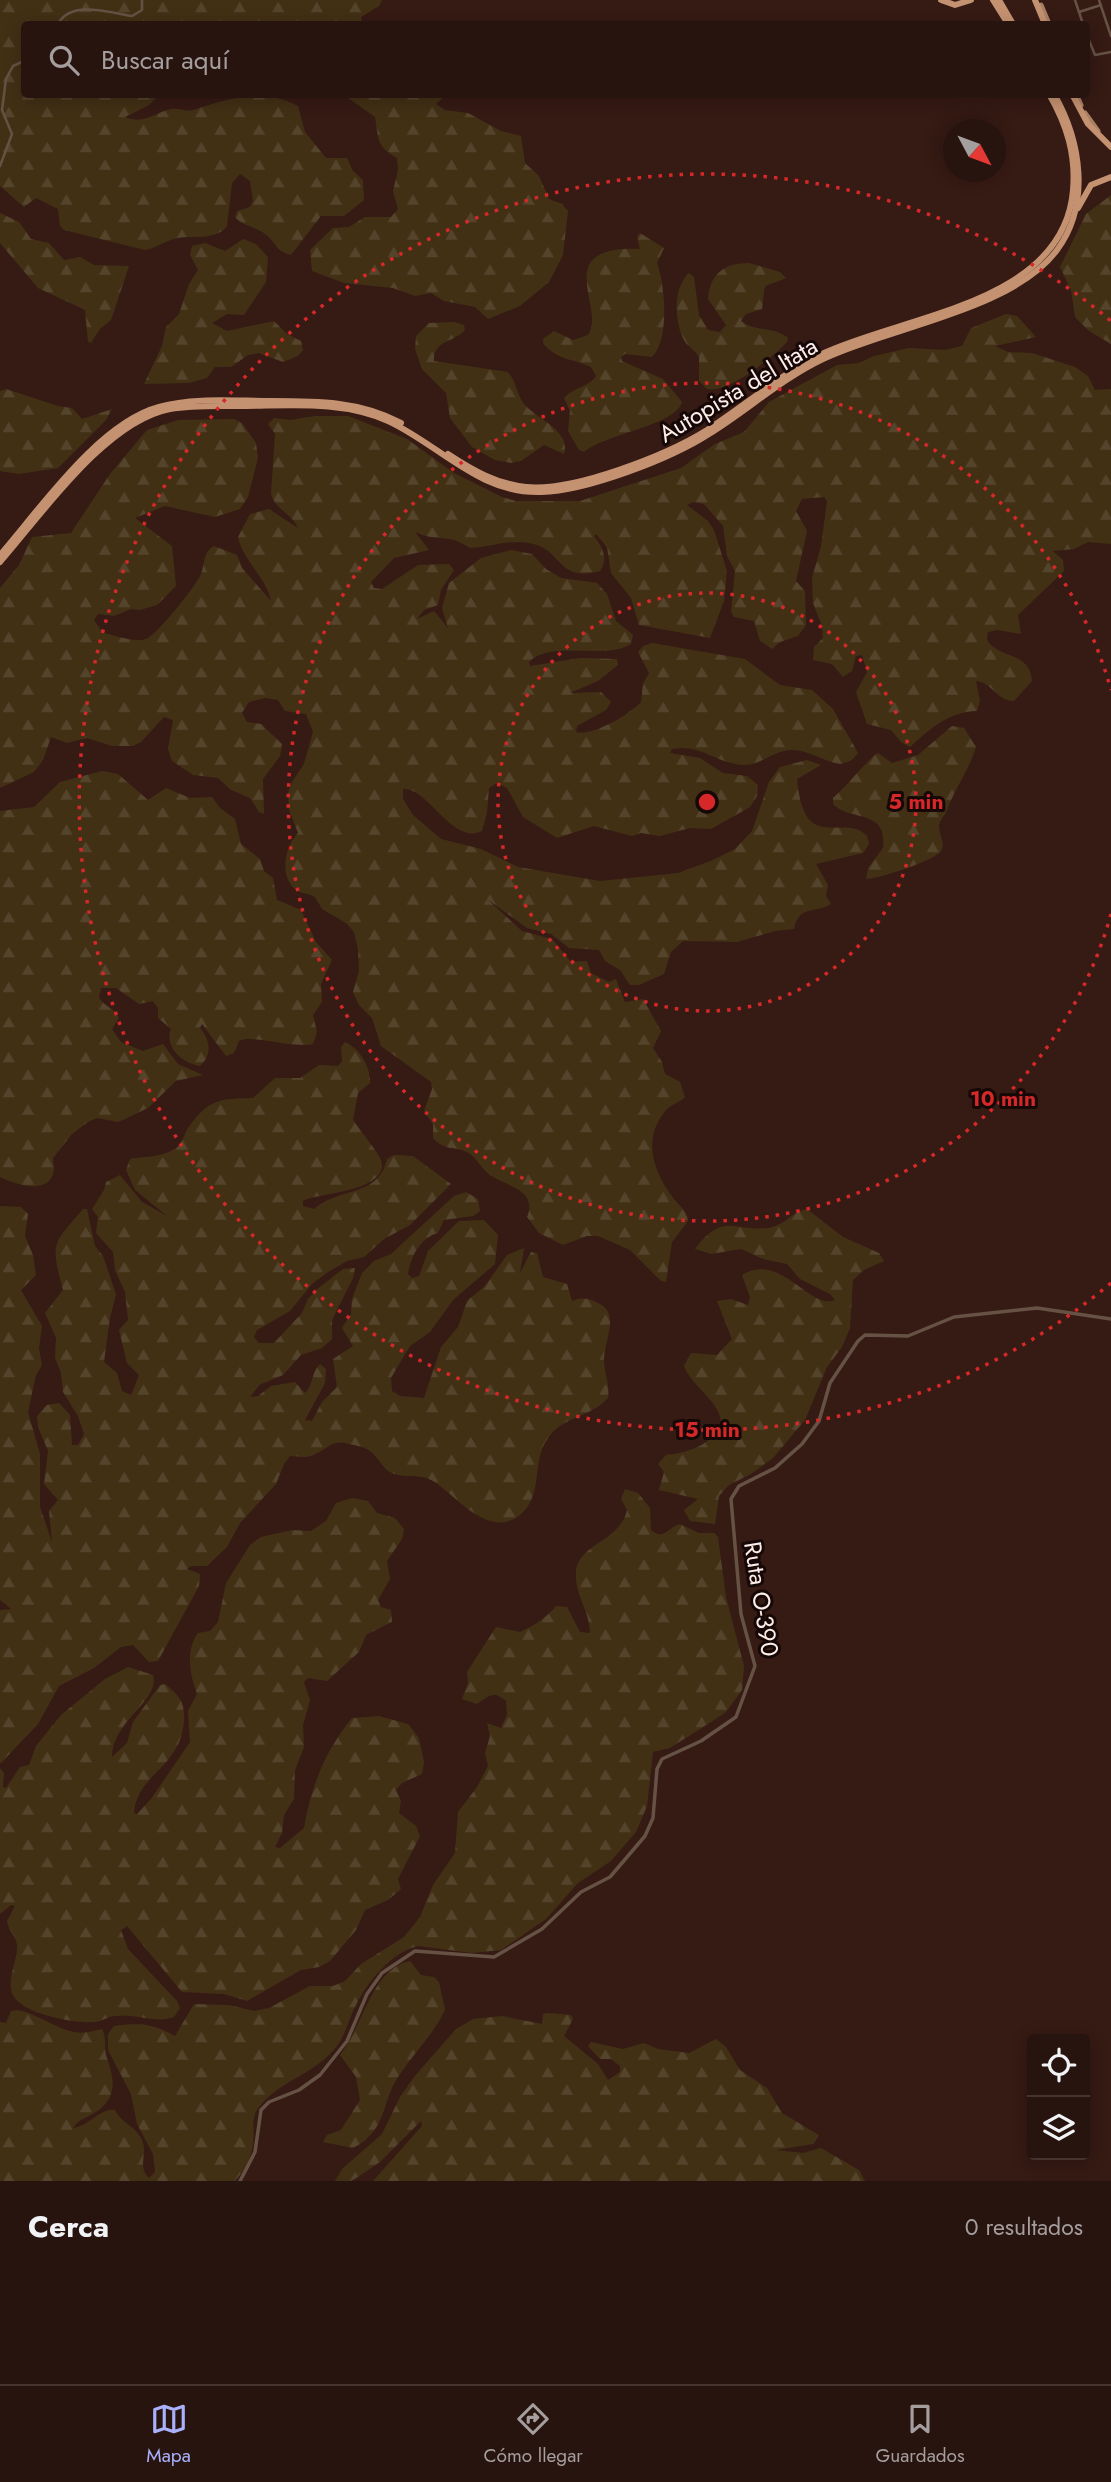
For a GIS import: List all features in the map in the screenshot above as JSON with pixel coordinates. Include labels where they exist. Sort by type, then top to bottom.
[{"type":"highway","points":[[941,0],[955,5],[971,0]]},
{"type":"highway","points":[[948,0],[963,0]]},
{"type":"highway","points":[[993,0],[1005,21]]},
{"type":"highway","points":[[999,0],[1011,21]]},
{"type":"highway","points":[[1039,1],[1046,21]]},
{"type":"highway","name":"Autopista del Itata","points":[[0,562],[110,440],[138,420],[173,408],[342,408],[396,425],[469,472],[509,489],[553,491],[651,463],[692,444],[782,382],[824,358],[1016,285],[1050,259],[1069,229],[1077,200],[1077,156],[1068,121],[1054,98]]},
{"type":"highway","name":"Autopista del Itata","points":[[0,555],[110,433],[139,414],[172,404],[304,401],[356,406],[398,421],[486,475],[529,487],[569,483],[666,451],[708,430],[775,380],[810,360],[990,292],[1037,265],[1063,231],[1073,186],[1069,137],[1054,98]]},
{"type":"highway","points":[[1076,98],[1088,124],[1111,145]]},
{"type":"highway","points":[[1069,229],[1087,189],[1097,180],[1111,177]]},
{"type":"street","points":[[60,21],[66,11],[79,5],[93,4],[132,16],[142,10],[142,0]]},
{"type":"street","points":[[1075,0],[1082,21]]},
{"type":"street","points":[[1100,0],[1111,36]]},
{"type":"street","points":[[1079,12],[1101,5]]},
{"type":"street","points":[[1090,41],[1096,56],[1111,52]]},
{"type":"street","points":[[0,166],[12,134],[2,108],[6,79],[13,66],[21,62]]},
{"type":"street","name":"Ruta O-390","points":[[240,2181],[255,2152],[261,2110],[269,2102],[299,2090],[320,2076],[347,2041],[367,1994],[382,1973],[415,1951],[494,1957],[542,1929],[581,1892],[610,1877],[645,1836],[653,1818],[657,1769],[662,1759],[701,1741],[736,1717],[755,1666],[741,1614],[731,1499],[739,1486],[783,1464],[802,1444],[819,1421],[830,1383],[861,1338],[876,1334],[908,1336],[954,1317],[1037,1308],[1111,1319]]},
{"type":"green space","points":[[0,0],[382,0],[379,6],[361,17],[362,21],[21,21],[21,98],[156,98],[149,105],[125,117],[137,120],[171,109],[190,110],[240,98],[276,98],[298,106],[305,132],[326,158],[347,158],[353,171],[363,180],[364,200],[344,216],[321,216],[291,255],[279,249],[261,231],[235,217],[237,211],[250,207],[253,201],[250,181],[240,174],[232,183],[227,226],[222,231],[217,234],[169,240],[145,250],[64,230],[60,226],[58,209],[36,198],[24,207],[0,186]]},
{"type":"green space","points":[[348,98],[443,98],[436,104],[445,110],[468,113],[501,131],[521,136],[525,163],[539,176],[549,199],[562,204],[568,211],[563,255],[549,282],[520,306],[488,319],[475,307],[444,301],[431,293],[415,296],[393,288],[344,283],[312,271],[310,250],[333,228],[349,227],[365,217],[391,217],[398,209],[393,191],[398,170],[397,158],[381,145],[375,117]]},
{"type":"green space","points":[[1111,195],[1111,344],[1089,331],[1075,317],[1071,290],[1060,267],[1086,214]]},
{"type":"green space","points":[[0,213],[19,222],[31,239],[49,243],[64,260],[80,257],[94,265],[129,266],[111,320],[100,329],[91,343],[88,342],[85,310],[38,288],[0,243]]},
{"type":"green space","points":[[640,233],[664,248],[657,263],[664,298],[664,325],[658,349],[652,357],[625,354],[621,357],[622,361],[663,379],[682,402],[677,410],[667,417],[595,445],[584,452],[579,450],[568,431],[570,410],[564,398],[596,376],[591,367],[548,349],[543,339],[554,331],[573,340],[588,335],[592,324],[588,268],[596,257],[612,250],[640,249],[637,237]]},
{"type":"green space","points":[[243,239],[256,244],[268,257],[266,282],[244,315],[227,314],[212,323],[227,331],[274,321],[287,334],[301,341],[303,350],[298,356],[283,362],[259,353],[248,355],[231,367],[215,367],[207,378],[189,383],[144,384],[162,346],[166,327],[179,314],[189,284],[198,270],[190,255],[192,246],[205,243],[225,251]]},
{"type":"green space","points":[[749,263],[780,272],[786,278],[766,286],[762,309],[746,314],[741,321],[752,327],[782,334],[788,338],[787,342],[738,381],[716,389],[707,389],[699,381],[699,357],[684,340],[678,323],[680,287],[689,273],[694,277],[699,315],[708,330],[720,332],[726,325],[708,299],[709,290],[720,272],[732,265]]},
{"type":"green space","points":[[1006,314],[1017,316],[1036,337],[995,346],[1008,352],[1032,353],[1075,367],[1088,376],[1095,390],[1111,389],[1111,544],[1088,542],[1074,549],[1053,551],[1063,560],[1064,571],[1018,615],[1021,634],[997,630],[988,632],[987,640],[992,646],[1020,660],[1030,671],[1032,681],[1014,701],[1003,698],[987,685],[976,681],[980,701],[977,711],[949,718],[910,747],[901,742],[891,730],[867,724],[856,692],[867,672],[862,655],[856,656],[852,671],[843,677],[832,664],[813,660],[814,647],[823,638],[822,626],[813,603],[812,578],[821,546],[827,501],[824,497],[802,499],[796,511],[807,531],[796,581],[805,591],[806,625],[798,636],[780,642],[772,649],[760,641],[754,621],[734,617],[731,611],[735,571],[727,556],[723,526],[704,504],[693,502],[687,505],[708,521],[714,530],[727,571],[724,601],[710,638],[639,625],[631,598],[611,573],[607,547],[596,534],[594,536],[604,557],[603,566],[600,571],[576,573],[537,545],[512,542],[470,548],[455,540],[415,532],[429,550],[394,558],[371,582],[374,588],[382,589],[418,565],[449,564],[454,570],[441,590],[438,605],[424,610],[417,619],[434,611],[448,628],[442,608],[449,583],[481,558],[511,550],[532,554],[546,569],[561,578],[597,583],[607,594],[616,621],[633,635],[631,644],[620,649],[551,652],[539,655],[529,662],[530,666],[580,658],[617,659],[618,665],[598,681],[570,693],[601,692],[611,702],[606,710],[577,726],[576,732],[601,728],[641,702],[643,684],[649,673],[638,652],[643,646],[652,643],[745,659],[780,685],[812,690],[833,709],[858,753],[852,760],[841,764],[803,751],[790,750],[744,765],[691,749],[672,749],[670,753],[700,758],[723,773],[747,776],[758,785],[757,796],[750,807],[711,829],[690,828],[660,836],[641,833],[632,836],[594,826],[557,838],[523,817],[507,788],[497,783],[489,788],[482,831],[471,833],[451,824],[421,796],[403,789],[403,799],[413,815],[441,839],[481,849],[518,867],[600,881],[678,873],[735,849],[752,831],[769,782],[780,767],[807,760],[821,765],[797,779],[801,803],[808,817],[816,825],[857,830],[867,836],[869,844],[863,853],[816,864],[828,885],[826,896],[831,904],[803,913],[796,921],[794,929],[775,931],[737,942],[683,941],[671,952],[664,974],[639,985],[630,985],[620,970],[605,961],[599,950],[569,948],[551,934],[527,928],[487,899],[522,931],[552,939],[571,962],[587,961],[591,973],[609,982],[616,979],[625,1002],[643,999],[661,1031],[653,1048],[662,1062],[665,1074],[680,1082],[685,1097],[667,1109],[659,1120],[652,1143],[653,1155],[660,1178],[685,1211],[688,1221],[672,1242],[666,1282],[661,1281],[630,1250],[598,1236],[587,1236],[563,1245],[539,1233],[527,1217],[529,1208],[525,1195],[490,1175],[467,1152],[445,1147],[433,1138],[433,1124],[424,1111],[432,1089],[431,1082],[381,1046],[372,1018],[359,1005],[353,992],[359,971],[354,932],[346,923],[322,909],[315,897],[295,889],[287,876],[287,853],[298,833],[289,810],[288,793],[304,764],[313,732],[306,714],[285,711],[278,700],[265,698],[249,702],[242,713],[247,722],[261,724],[282,744],[280,756],[263,779],[264,814],[259,812],[250,798],[231,790],[218,778],[193,775],[172,761],[168,749],[173,720],[164,717],[141,742],[133,746],[112,746],[87,738],[67,743],[51,737],[43,760],[34,772],[0,788],[0,588],[19,565],[32,537],[71,533],[110,474],[147,430],[178,420],[234,419],[242,423],[256,443],[258,458],[248,497],[240,509],[215,517],[165,506],[135,518],[172,546],[176,586],[157,605],[140,610],[131,609],[114,616],[98,614],[94,620],[103,633],[136,640],[151,636],[176,610],[198,580],[206,555],[214,546],[237,555],[242,568],[271,601],[238,537],[250,514],[269,509],[298,528],[276,504],[271,494],[275,434],[268,424],[274,418],[290,420],[315,416],[348,416],[407,439],[454,473],[502,497],[516,501],[580,501],[681,468],[715,444],[744,432],[769,402],[837,365],[859,363],[874,356],[909,348],[945,350],[962,346],[971,328]]},
{"type":"green space","points":[[454,322],[464,325],[465,330],[437,349],[434,361],[508,372],[522,401],[562,437],[564,454],[544,445],[521,461],[511,463],[495,460],[472,447],[450,418],[446,393],[422,369],[415,349],[416,336],[429,323]]},
{"type":"green space","points":[[6,389],[72,408],[82,419],[112,409],[106,420],[58,468],[19,474],[0,471],[0,391]]},
{"type":"green space","points":[[952,726],[964,728],[976,747],[940,823],[943,845],[941,851],[906,868],[866,879],[868,868],[883,848],[880,827],[874,821],[840,809],[833,804],[833,798],[878,753],[892,763],[918,755]]},
{"type":"green space","points":[[102,771],[118,774],[148,800],[166,788],[190,798],[212,797],[220,808],[235,819],[241,844],[260,859],[264,871],[273,878],[277,900],[301,910],[316,942],[332,960],[321,984],[322,1002],[313,1015],[317,1032],[313,1044],[295,1045],[245,1039],[239,1041],[234,1053],[226,1056],[202,1024],[200,1028],[209,1048],[207,1057],[200,1066],[181,1058],[172,1048],[169,1036],[171,1029],[158,1018],[158,1008],[153,1001],[139,1004],[116,988],[101,988],[99,998],[119,1018],[112,1029],[121,1042],[143,1051],[163,1044],[178,1064],[203,1075],[176,1081],[148,1108],[118,1122],[97,1118],[88,1122],[72,1134],[53,1158],[54,1169],[46,1183],[39,1186],[22,1185],[0,1177],[0,811],[34,807],[60,782]]},
{"type":"green space","points":[[345,1042],[359,1053],[370,1077],[370,1083],[358,1093],[353,1120],[381,1160],[381,1171],[375,1179],[364,1185],[310,1198],[303,1201],[303,1206],[314,1209],[336,1197],[367,1186],[376,1180],[382,1171],[387,1159],[394,1155],[413,1156],[451,1184],[410,1225],[384,1239],[364,1257],[347,1261],[328,1272],[312,1284],[290,1311],[257,1330],[254,1337],[259,1343],[274,1343],[302,1313],[308,1299],[316,1290],[343,1269],[355,1268],[353,1278],[332,1320],[332,1339],[322,1348],[301,1355],[283,1375],[259,1385],[250,1397],[258,1396],[271,1386],[295,1382],[305,1393],[320,1364],[326,1369],[325,1383],[305,1420],[312,1421],[322,1402],[337,1387],[333,1359],[353,1346],[342,1328],[351,1314],[352,1299],[362,1273],[374,1261],[391,1254],[454,1196],[466,1192],[478,1199],[480,1211],[473,1216],[444,1220],[438,1233],[426,1239],[417,1249],[408,1274],[412,1278],[419,1276],[428,1251],[459,1221],[484,1220],[498,1235],[495,1264],[453,1300],[430,1332],[410,1346],[391,1378],[392,1391],[400,1396],[424,1398],[441,1347],[458,1327],[467,1301],[485,1286],[507,1255],[524,1248],[520,1273],[531,1252],[537,1253],[543,1277],[567,1284],[572,1301],[592,1300],[609,1313],[610,1328],[604,1359],[608,1398],[593,1410],[561,1425],[548,1438],[540,1457],[532,1498],[520,1515],[508,1521],[484,1519],[433,1481],[392,1473],[373,1454],[361,1447],[340,1443],[311,1456],[290,1456],[276,1484],[240,1523],[227,1547],[207,1566],[191,1566],[187,1569],[200,1574],[199,1586],[158,1661],[149,1662],[133,1645],[121,1647],[94,1668],[59,1686],[38,1724],[0,1764],[0,1610],[11,1609],[0,1600],[0,1206],[21,1207],[28,1214],[25,1236],[33,1255],[36,1275],[21,1290],[42,1326],[39,1348],[42,1365],[36,1375],[28,1412],[40,1454],[40,1507],[52,1542],[49,1511],[58,1500],[44,1484],[48,1451],[38,1427],[37,1416],[47,1405],[59,1403],[70,1415],[72,1445],[78,1445],[84,1434],[78,1416],[63,1392],[61,1373],[55,1358],[56,1338],[45,1313],[63,1290],[56,1253],[59,1238],[83,1209],[87,1209],[95,1246],[103,1256],[116,1294],[104,1362],[117,1373],[122,1391],[131,1395],[139,1375],[127,1363],[119,1330],[128,1320],[125,1292],[115,1270],[113,1252],[96,1233],[98,1217],[92,1209],[106,1182],[120,1175],[142,1202],[167,1216],[135,1190],[126,1170],[130,1159],[172,1151],[181,1143],[195,1118],[216,1102],[253,1098],[275,1078],[300,1078],[319,1065],[338,1066],[342,1061],[341,1047]]},
{"type":"green space","points":[[807,1209],[843,1237],[879,1253],[884,1261],[864,1270],[853,1280],[850,1328],[842,1347],[827,1367],[805,1420],[773,1458],[751,1474],[729,1485],[719,1496],[715,1524],[690,1521],[684,1510],[698,1499],[659,1490],[664,1472],[658,1464],[666,1455],[703,1444],[721,1427],[718,1410],[684,1366],[691,1353],[717,1355],[732,1339],[717,1301],[731,1299],[748,1305],[750,1297],[742,1275],[756,1270],[769,1270],[782,1275],[815,1297],[825,1301],[835,1300],[830,1294],[800,1279],[787,1264],[763,1259],[741,1249],[711,1254],[695,1249],[705,1237],[722,1227],[768,1228],[779,1225]]},
{"type":"green space","points":[[625,1489],[638,1493],[650,1508],[651,1530],[655,1533],[662,1534],[680,1524],[699,1533],[714,1533],[718,1537],[726,1597],[744,1666],[742,1690],[726,1712],[670,1748],[653,1752],[647,1806],[636,1832],[611,1861],[578,1883],[546,1919],[501,1950],[472,1953],[418,1946],[390,1961],[362,1994],[337,2046],[319,2064],[277,2090],[256,2111],[251,2154],[235,2181],[0,2181],[0,2022],[6,2023],[11,2011],[24,2012],[74,2032],[102,2029],[113,2084],[110,2098],[99,2110],[73,2128],[104,2112],[115,2110],[142,2140],[143,2165],[149,2178],[155,2172],[153,2154],[137,2124],[131,2094],[108,2050],[108,2034],[114,2026],[146,2025],[175,2036],[194,2004],[229,2005],[254,2011],[269,2008],[310,1986],[333,1986],[345,1981],[361,1964],[404,1937],[420,1917],[433,1885],[455,1853],[458,1812],[477,1787],[488,1766],[485,1753],[490,1736],[487,1723],[501,1728],[507,1715],[506,1701],[498,1696],[491,1695],[477,1704],[462,1699],[468,1683],[467,1672],[496,1627],[520,1632],[540,1621],[556,1606],[567,1607],[580,1632],[590,1633],[588,1617],[577,1588],[576,1571],[584,1554],[609,1536],[623,1521],[627,1510],[621,1499]]},
{"type":"green space","points":[[352,1498],[368,1501],[377,1513],[395,1518],[404,1529],[402,1539],[387,1561],[390,1579],[378,1600],[381,1607],[391,1610],[392,1622],[366,1635],[359,1652],[327,1681],[308,1678],[304,1682],[310,1700],[303,1725],[304,1747],[295,1770],[294,1799],[284,1815],[282,1833],[275,1847],[280,1848],[304,1828],[320,1770],[334,1743],[352,1718],[379,1716],[408,1724],[419,1738],[424,1762],[422,1774],[402,1783],[396,1790],[401,1801],[399,1813],[416,1826],[420,1836],[398,1879],[401,1889],[388,1900],[365,1910],[356,1930],[330,1961],[319,1967],[301,1970],[247,2001],[224,1994],[182,1992],[127,1926],[121,1930],[128,1949],[177,2001],[180,2008],[174,2017],[160,2019],[123,2015],[86,2022],[49,2016],[25,2007],[12,1993],[11,1987],[17,1945],[7,1921],[15,1906],[11,1905],[0,1914],[0,1768],[4,1773],[3,1787],[6,1788],[20,1767],[29,1765],[36,1746],[61,1715],[105,1679],[128,1667],[153,1675],[154,1684],[150,1693],[120,1733],[114,1744],[112,1757],[127,1743],[133,1722],[160,1685],[165,1684],[180,1699],[184,1720],[175,1750],[143,1788],[137,1800],[134,1813],[137,1814],[151,1799],[190,1742],[188,1711],[197,1694],[192,1679],[191,1647],[198,1633],[210,1631],[218,1622],[226,1583],[250,1545],[261,1537],[292,1530],[311,1531],[326,1521],[336,1503]]},
{"type":"green space","points":[[410,1961],[421,1975],[434,1977],[439,1982],[445,2010],[435,2028],[398,2077],[372,2133],[353,2148],[323,2142],[327,2135],[341,2130],[360,2100],[356,2077],[340,2055],[377,1987],[397,1966]]},
{"type":"green space","points":[[543,2014],[571,2015],[573,2019],[564,2036],[598,2064],[608,2080],[620,2072],[620,2066],[611,2059],[600,2059],[588,2046],[591,2042],[623,2049],[644,2043],[658,2049],[689,2053],[716,2039],[726,2047],[740,2070],[767,2088],[782,2113],[819,2135],[813,2144],[776,2150],[803,2153],[821,2148],[859,2170],[865,2181],[373,2181],[422,2126],[421,2121],[380,2162],[351,2181],[335,2181],[342,2169],[382,2134],[400,2097],[414,2077],[456,2029],[473,2019],[502,2016],[542,2024]]}]
